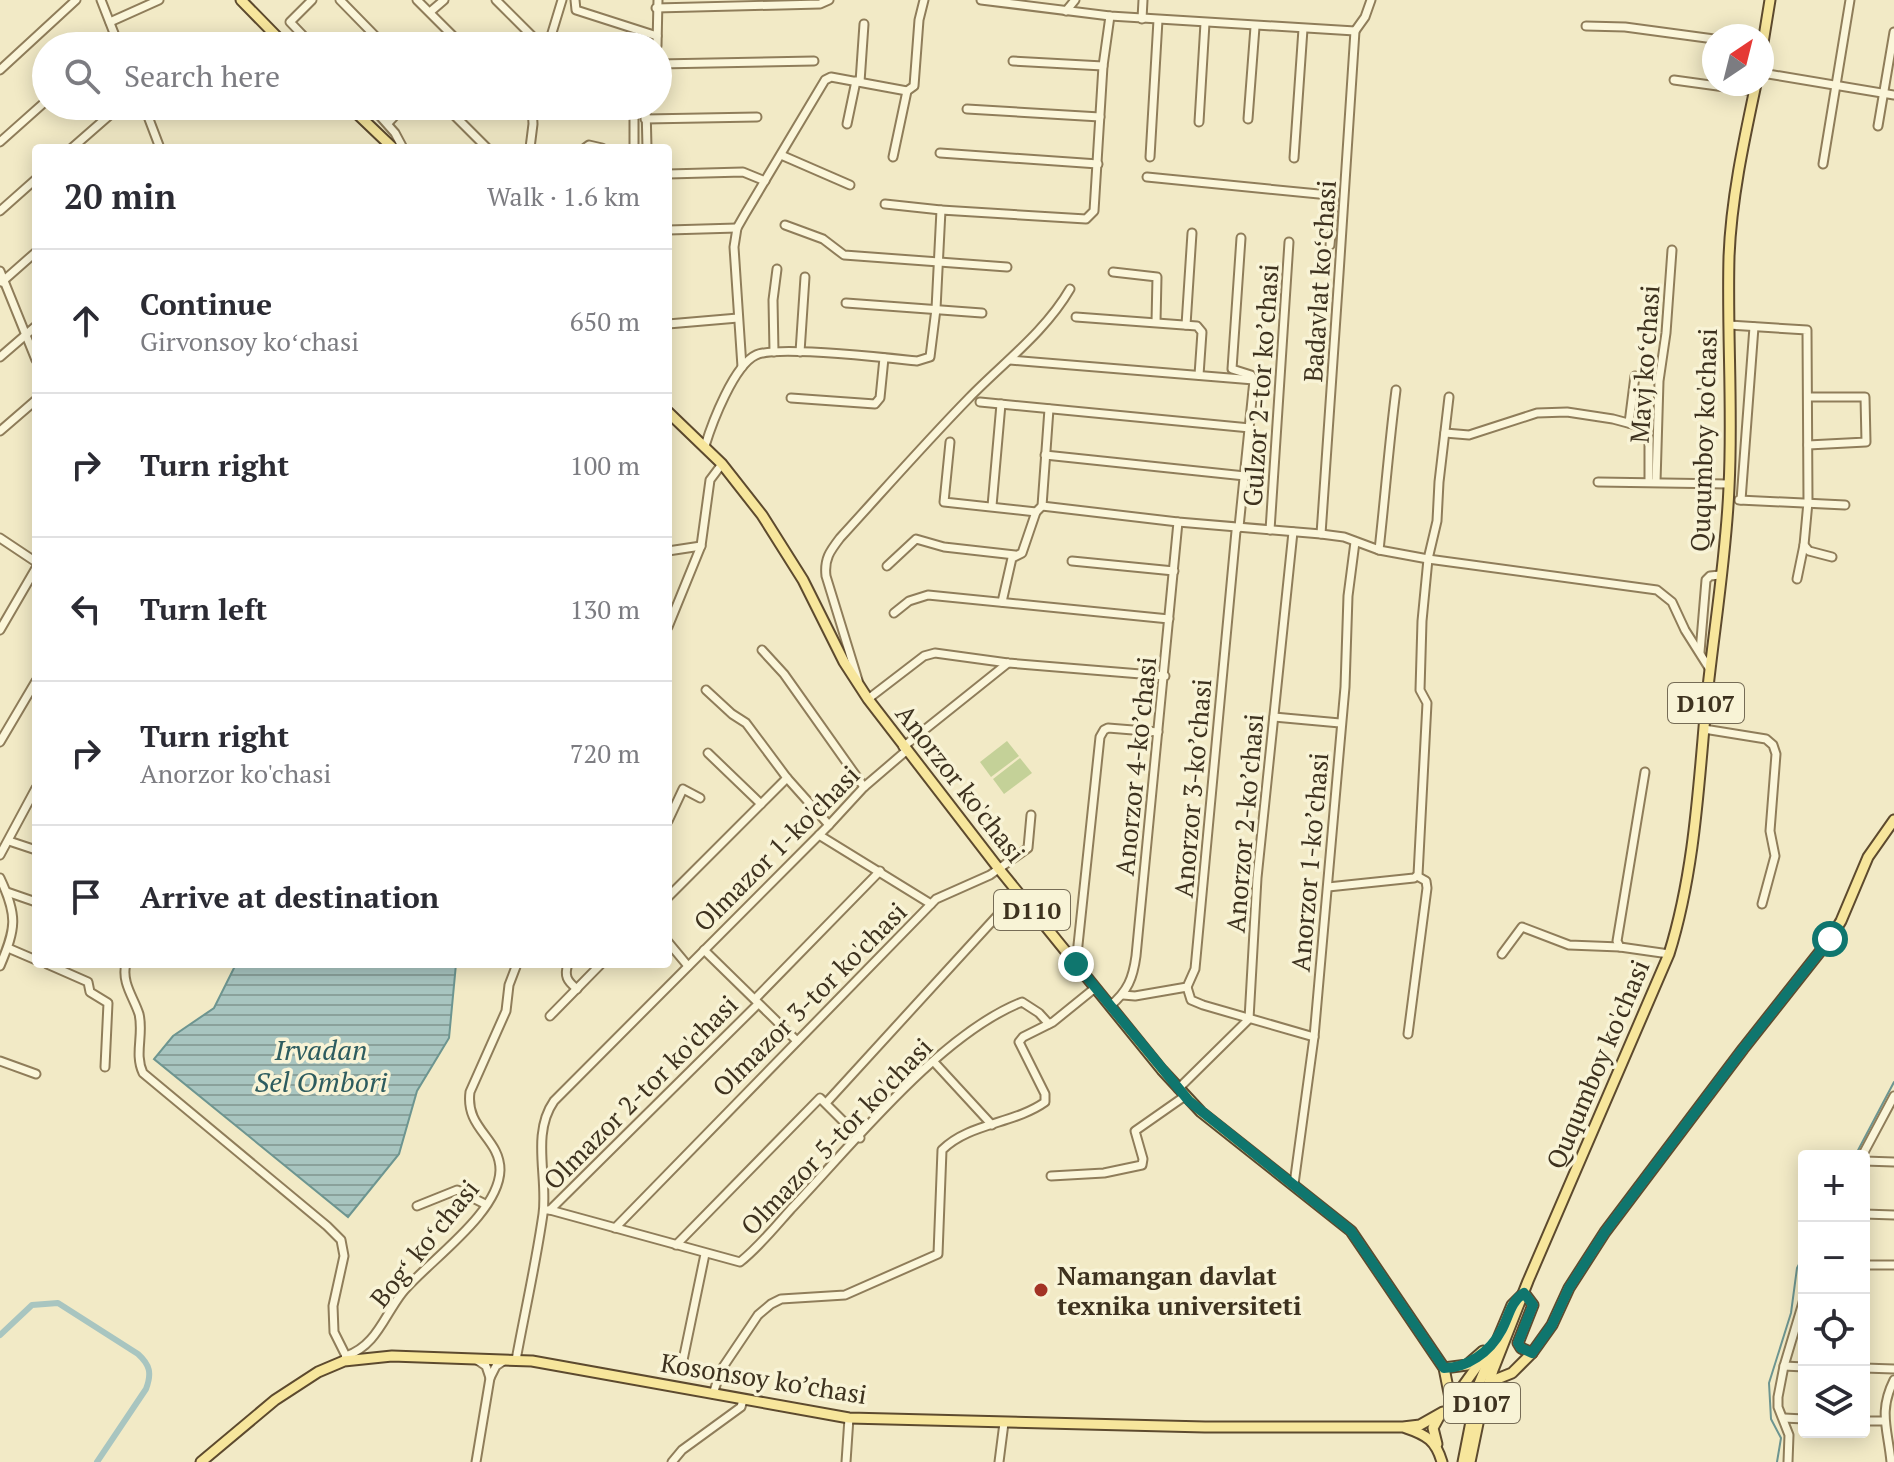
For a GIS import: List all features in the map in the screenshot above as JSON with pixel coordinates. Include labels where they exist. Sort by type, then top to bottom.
[{"type":"main road","points":[[241,0],[272,32]]},
{"type":"main road","points":[[1766,24],[1770,0]]},
{"type":"main road","name":"Ququmboy ko'chasi","points":[[1524,1293],[1669,954],[1681,914],[1702,774],[1709,668],[1728,500],[1729,254],[1735,199],[1753,96]]},
{"type":"main road","points":[[364,120],[389,144]]},
{"type":"main road","name":"Anorzor ko'chasi","points":[[672,416],[722,464],[781,543],[861,690],[904,749],[1095,988],[1181,1093],[1225,1132],[1351,1231],[1444,1368]]},
{"type":"main road","points":[[1483,1401],[1497,1379],[1512,1373],[1532,1353],[1552,1325],[1569,1288],[1605,1232],[1830,939],[1841,921],[1868,857],[1894,820]]},
{"type":"main road","points":[[1524,1293],[1533,1305],[1518,1343],[1532,1353]]},
{"type":"main road","name":"D107","points":[[1463,1462],[1478,1386],[1512,1305],[1524,1293]]},
{"type":"main road","name":"D107","points":[[1470,1462],[1483,1401],[1524,1293]]},
{"type":"main road","points":[[1444,1368],[1467,1365],[1499,1335]]},
{"type":"main road","points":[[1442,1462],[1433,1428],[1499,1335]]},
{"type":"main road","name":"Kosonsoy ko’chasi","points":[[201,1462],[296,1385],[318,1372],[345,1359],[392,1356],[511,1360],[849,1418],[1205,1427],[1403,1427]]},
{"type":"main road","name":"D110","points":[[1444,1368],[1451,1403]]},
{"type":"main road","points":[[1403,1427],[1432,1420],[1443,1412]]},
{"type":"main road","points":[[1403,1427],[1437,1444]]},
{"type":"street","points":[[41,32],[76,0]]},
{"type":"street","points":[[101,0],[114,32]]},
{"type":"street","points":[[110,22],[159,0]]},
{"type":"street","points":[[300,32],[290,22],[312,0]]},
{"type":"street","points":[[340,0],[371,32]]},
{"type":"street","points":[[417,0],[449,32]]},
{"type":"street","points":[[430,12],[444,0]]},
{"type":"street","points":[[496,0],[528,32]]},
{"type":"street","points":[[552,32],[562,0]]},
{"type":"street","points":[[575,0],[576,10],[645,32]]},
{"type":"street","points":[[657,32],[657,4],[820,4],[829,0]]},
{"type":"street","points":[[893,157],[907,91],[914,86],[919,20],[924,0]]},
{"type":"street","points":[[981,0],[1142,19],[1355,31],[1365,17],[1371,0]]},
{"type":"street","points":[[1066,11],[1075,0]]},
{"type":"street","points":[[1142,19],[1143,0]]},
{"type":"street","points":[[1823,164],[1850,0]]},
{"type":"street","points":[[885,204],[1086,219],[1094,211],[1103,66],[1110,16]]},
{"type":"street","points":[[1150,157],[1158,20]]},
{"type":"street","points":[[1199,122],[1205,23]]},
{"type":"street","points":[[847,124],[858,81],[864,24]]},
{"type":"street","points":[[1586,26],[1625,27],[1702,37]]},
{"type":"street","points":[[1248,119],[1255,27]]},
{"type":"street","points":[[1294,158],[1303,29]]},
{"type":"street","name":"Badavlat koʻchasi","points":[[1321,534],[1340,246],[1347,193],[1355,31]]},
{"type":"street","points":[[1878,126],[1894,32]]},
{"type":"street","points":[[0,70],[32,41]]},
{"type":"street","points":[[672,64],[814,61]]},
{"type":"street","points":[[1013,61],[1103,66]]},
{"type":"street","points":[[1774,75],[1894,95]]},
{"type":"street","points":[[742,367],[734,247],[737,228],[825,80],[831,77],[907,91]]},
{"type":"street","points":[[1674,80],[1702,82]]},
{"type":"street","points":[[967,109],[1100,117]]},
{"type":"street","points":[[0,142],[32,113]]},
{"type":"street","points":[[672,119],[757,117]]},
{"type":"street","points":[[77,144],[104,120]]},
{"type":"street","points":[[149,120],[157,144]]},
{"type":"street","points":[[385,120],[401,144]]},
{"type":"street","points":[[388,123],[391,120]]},
{"type":"street","points":[[459,120],[483,144]]},
{"type":"street","points":[[530,144],[531,120]]},
{"type":"street","points":[[634,120],[634,144]]},
{"type":"street","points":[[645,120],[647,144]]},
{"type":"street","points":[[940,153],[1098,164]]},
{"type":"street","points":[[781,155],[850,185]]},
{"type":"street","points":[[672,174],[743,172],[765,181]]},
{"type":"street","points":[[1147,177],[1329,195],[1334,200],[1330,245]]},
{"type":"street","points":[[0,211],[32,183]]},
{"type":"street","points":[[705,446],[719,409],[742,367],[756,355],[800,352],[917,361],[930,357],[936,309],[941,210]]},
{"type":"street","points":[[785,225],[823,239],[844,255],[1007,267]]},
{"type":"street","points":[[672,230],[737,228]]},
{"type":"street","points":[[1186,325],[1192,233]]},
{"type":"street","points":[[1241,238],[1232,369],[1251,375],[1254,380]]},
{"type":"street","name":"Gulzor 2-tor koʼchasi","points":[[1270,530],[1289,242]]},
{"type":"street","name":"Mavj koʻchasi","points":[[1652,482],[1672,250]]},
{"type":"street","points":[[2,282],[32,256]]},
{"type":"street","points":[[774,352],[773,300],[777,269]]},
{"type":"street","points":[[0,271],[32,350]]},
{"type":"street","points":[[1113,272],[1157,277],[1156,322]]},
{"type":"street","points":[[800,352],[805,277]]},
{"type":"street","points":[[861,690],[826,576],[824,564],[828,555],[840,538],[971,396],[1010,360],[1059,306],[1070,289]]},
{"type":"street","points":[[846,303],[982,313]]},
{"type":"street","points":[[1076,317],[1197,326],[1202,332],[1199,375]]},
{"type":"street","points":[[672,324],[738,318]]},
{"type":"street","points":[[1729,325],[1807,330],[1808,502],[1797,579]]},
{"type":"street","points":[[1741,500],[1754,327]]},
{"type":"street","points":[[0,357],[32,330]]},
{"type":"street","points":[[791,398],[875,404],[880,398],[884,358]]},
{"type":"street","points":[[1010,360],[1254,380]]},
{"type":"street","name":"Mavj koʻchasi","points":[[1629,423],[1635,376]]},
{"type":"street","name":"Аnorzor 3-koʼchasi","points":[[1187,987],[1195,969],[1236,531],[1239,527],[1254,380]]},
{"type":"street","points":[[1379,550],[1386,492],[1386,458],[1396,390]]},
{"type":"street","points":[[1417,876],[1427,703],[1420,690],[1422,621],[1428,559],[1437,521],[1449,397]]},
{"type":"street","points":[[1808,397],[1864,397],[1866,430],[1864,443],[1808,445]]},
{"type":"street","points":[[980,402],[1250,428]]},
{"type":"street","points":[[0,431],[32,403]]},
{"type":"street","points":[[992,506],[1001,404]]},
{"type":"street","points":[[887,566],[916,539],[944,547],[1015,555],[1022,553],[1039,509],[1049,409]]},
{"type":"street","name":"Mavj koʻchasi","points":[[1445,433],[1469,435],[1524,416],[1567,412],[1629,423],[1639,426],[1648,436],[1652,482]]},
{"type":"street","points":[[950,442],[944,502],[1321,534],[1428,559],[1657,590],[1672,602],[1709,668]]},
{"type":"street","points":[[1045,455],[1245,476]]},
{"type":"street","points":[[672,617],[701,546],[710,480],[722,464]]},
{"type":"street","points":[[1598,482],[1729,484]]},
{"type":"street","points":[[1728,500],[1845,505]]},
{"type":"street","name":"Аnorzor 4-koʼchasi","points":[[1123,995],[1130,984],[1136,956],[1178,522]]},
{"type":"street","name":"Аnorzor 2-koʼchasi","points":[[1249,1019],[1257,878],[1293,532]]},
{"type":"street","points":[[0,538],[32,562]]},
{"type":"street","name":"Аnorzor 1-koʼchasi","points":[[1294,1184],[1314,1037],[1345,687],[1348,596],[1355,542]]},
{"type":"street","points":[[1804,545],[1809,551],[1832,557]]},
{"type":"street","points":[[672,550],[701,546]]},
{"type":"street","points":[[1002,602],[1015,555]]},
{"type":"street","points":[[1072,561],[1174,571]]},
{"type":"street","points":[[0,630],[32,572]]},
{"type":"street","points":[[1700,652],[1700,597],[1706,580],[1710,576],[1720,575]]},
{"type":"street","points":[[894,613],[918,596],[928,595],[1169,619]]},
{"type":"street","points":[[762,650],[784,674],[864,787]]},
{"type":"street","points":[[868,699],[924,656],[935,653],[1008,663],[1165,676]]},
{"type":"street","name":"Olmazor 1-ko'chasi","points":[[511,1360],[547,1210],[542,1135],[545,1113],[864,787],[904,749],[1008,663]]},
{"type":"street","points":[[0,742],[32,688]]},
{"type":"street","points":[[706,690],[746,723],[787,778],[829,825]]},
{"type":"street","points":[[1274,717],[1340,723]]},
{"type":"street","points":[[1076,964],[1100,737],[1108,728],[1158,732]]},
{"type":"street","points":[[1704,729],[1766,739],[1773,745],[1776,754],[1770,831],[1775,856],[1762,904]]},
{"type":"street","points":[[708,753],[761,804]]},
{"type":"street","points":[[1620,947],[1617,934],[1645,772]]},
{"type":"street","points":[[672,893],[787,778]]},
{"type":"street","points":[[672,812],[683,789],[700,798]]},
{"type":"street","points":[[0,855],[32,798]]},
{"type":"street","name":"Olmazor 3-tor ko'chasi","points":[[615,1228],[936,899],[999,869],[1028,848],[1031,815]]},
{"type":"street","points":[[819,835],[931,904]]},
{"type":"street","points":[[9,841],[32,849]]},
{"type":"street","name":"Olmazor 2-tor ko'chasi","points":[[547,1210],[756,1001],[880,871]]},
{"type":"street","points":[[1328,887],[1417,876],[1426,881],[1408,1034]]},
{"type":"street","points":[[0,878],[7,892],[15,925],[0,966]]},
{"type":"street","points":[[7,892],[32,901]]},
{"type":"street","points":[[826,1103],[1018,893]]},
{"type":"street","points":[[1502,954],[1522,927],[1569,945],[1620,947],[1669,954]]},
{"type":"street","points":[[672,947],[688,966]]},
{"type":"street","points":[[8,948],[32,958]]},
{"type":"street","points":[[704,950],[797,1041]]},
{"type":"street","points":[[56,968],[88,982],[90,992],[108,1003],[105,1067]]},
{"type":"street","points":[[126,968],[125,980],[141,1025],[138,1059],[143,1073],[341,1240],[344,1256],[333,1306],[334,1332],[345,1359]]},
{"type":"street","name":"Bogʻ koʻchasi","points":[[345,1359],[378,1331],[403,1292],[461,1237],[498,1181],[500,1167],[488,1140],[471,1116],[470,1092],[506,1011],[509,985],[515,968]]},
{"type":"street","points":[[567,968],[566,975],[577,989]]},
{"type":"street","points":[[550,1016],[597,968]]},
{"type":"street","points":[[1110,1006],[1123,995],[1135,996],[1187,987],[1191,1000],[1314,1037]]},
{"type":"street","points":[[713,1394],[721,1370],[758,1315],[771,1304],[781,1299],[845,1295],[938,1254],[942,1150],[951,1143],[1012,1120],[1045,1102],[1045,1094],[1018,1044],[1023,1037],[1049,1024],[1095,988]]},
{"type":"street","name":"Olmazor 5-tor ko'chasi","points":[[547,1210],[740,1262],[934,1062],[987,1021],[1022,1002],[1049,1024]]},
{"type":"street","points":[[1051,1176],[1104,1173],[1142,1165],[1135,1131],[1181,1093],[1249,1019]]},
{"type":"street","points":[[0,1061],[36,1074]]},
{"type":"street","points":[[934,1062],[992,1125]]},
{"type":"street","points":[[1868,1150],[1891,1109],[1894,1096]]},
{"type":"street","points":[[676,1245],[820,1098],[860,1138]]},
{"type":"street","points":[[1870,1160],[1894,1162]]},
{"type":"street","points":[[417,1206],[457,1190],[485,1204]]},
{"type":"street","points":[[1870,1214],[1894,1215]]},
{"type":"street","points":[[682,1365],[705,1254]]},
{"type":"street","points":[[1870,1265],[1894,1265]]},
{"type":"street","points":[[1788,1462],[1789,1435],[1778,1407],[1784,1366],[1798,1319]]},
{"type":"street","points":[[475,1359],[486,1366],[490,1378]]},
{"type":"street","points":[[476,1462],[490,1378],[496,1366],[511,1360]]},
{"type":"street","points":[[1784,1366],[1798,1367]]},
{"type":"street","points":[[1870,1368],[1894,1369]]},
{"type":"street","points":[[1891,1462],[1883,1421],[1887,1394],[1894,1380]]},
{"type":"street","points":[[672,1462],[682,1450],[741,1407],[743,1400]]},
{"type":"street","points":[[846,1462],[849,1418]]},
{"type":"street","points":[[1784,1418],[1798,1419]]},
{"type":"street","points":[[1870,1421],[1883,1421]]},
{"type":"street","points":[[999,1462],[1004,1423]]},
{"type":"green space","points":[[1007,741],[1019,756],[991,777],[980,762]]},
{"type":"green space","points":[[1020,758],[1032,773],[1004,794],[993,779]]},
{"type":"water","name":"Irvadan Sel Ombori","points":[[234,968],[456,968],[449,1038],[417,1091],[399,1154],[348,1217],[154,1059],[173,1036],[214,1008]]},
{"type":"waterway","points":[[1858,1150],[1894,1082]]},
{"type":"waterway","points":[[1777,1462],[1781,1438],[1771,1419],[1769,1383],[1791,1313],[1798,1266]]},
{"type":"waterway","points":[[0,1335],[32,1305],[58,1303],[138,1354],[145,1362],[149,1370],[146,1389],[97,1462]]},
{"type":"place","name":"Namangan davlat texnika universiteti","points":[[1041,1290]]},
{"type":"route","points":[[1076,964],[1189,1101],[1345,1224],[1444,1368],[1459,1368],[1478,1357],[1499,1335],[1512,1305],[1524,1293],[1533,1305],[1518,1343],[1532,1353],[1552,1325],[1569,1288],[1605,1232],[1830,939]]}]
